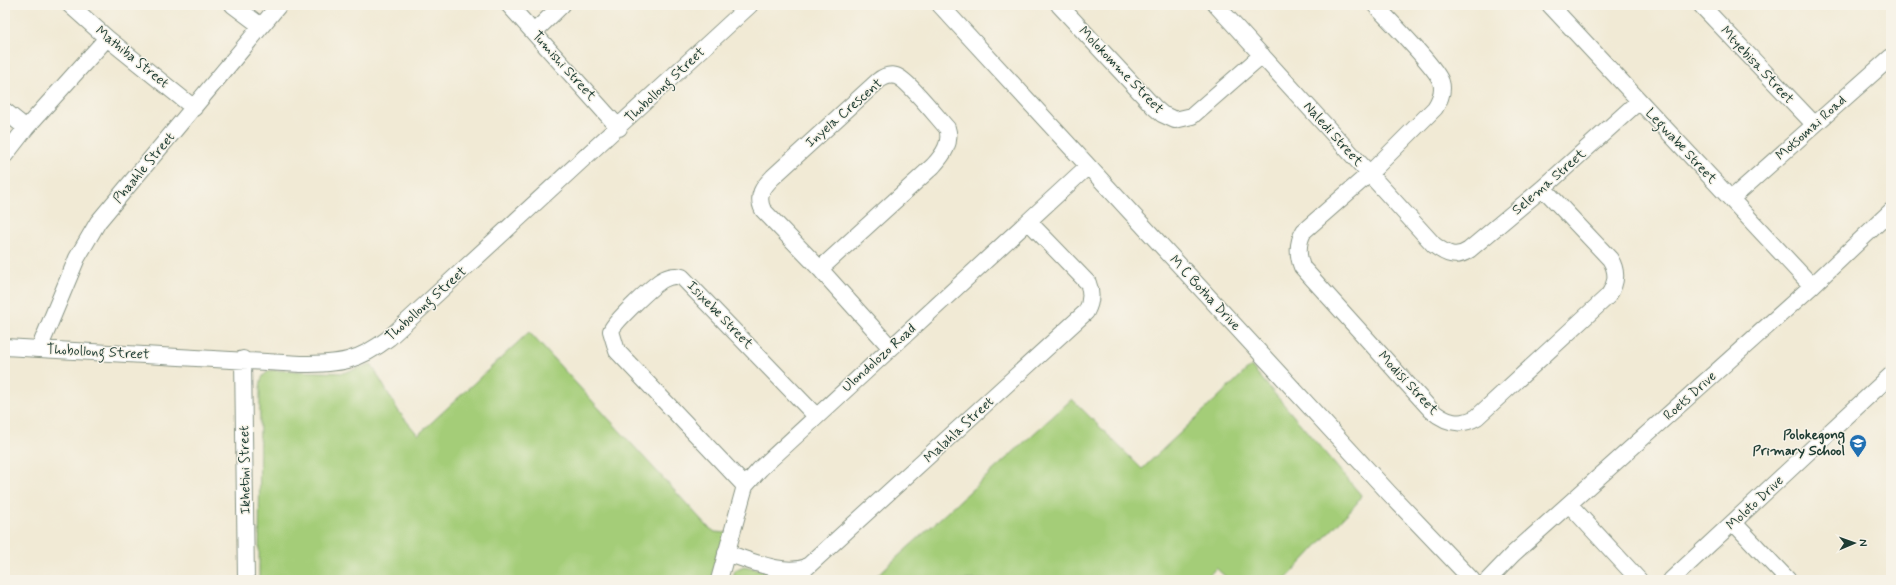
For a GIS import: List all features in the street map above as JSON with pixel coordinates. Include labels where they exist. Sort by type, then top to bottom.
[{"type":"street","name":"Mathiba Street","points":[[70,5],[107,38],[194,108]]},
{"type":"street","points":[[233,5],[261,26]]},
{"type":"street","name":"Phaahle Street","points":[[39,349],[77,258],[98,222],[279,5]]},
{"type":"street","name":"Tumishi Street","points":[[509,5],[619,128]]},
{"type":"street","points":[[534,32],[562,5]]},
{"type":"street","name":"Thobollong Street","points":[[5,347],[243,359],[301,364],[338,363],[353,360],[377,348],[619,128],[750,5]]},
{"type":"street","name":"M C Botha Drive","points":[[940,5],[1087,167],[1389,493],[1472,580]]},
{"type":"street","name":"Molokomme Street","points":[[1059,5],[1154,107],[1162,114],[1175,120],[1192,116],[1262,55]]},
{"type":"street","name":"Naledi Street","points":[[1216,5],[1434,245],[1447,254],[1454,256]]},
{"type":"street","name":"Modisi Street","points":[[1375,5],[1439,76],[1442,83],[1442,92],[1435,108],[1369,174],[1304,231],[1298,246],[1300,262],[1302,268],[1431,410],[1443,420],[1458,423],[1466,422],[1477,417],[1608,296],[1614,286],[1616,275],[1615,268],[1610,259],[1543,188]]},
{"type":"street","name":"Legwabe Street","points":[[1550,5],[1812,286]]},
{"type":"street","name":"Mtyebisa Street","points":[[1701,5],[1814,124]]},
{"type":"street","points":[[5,155],[26,128],[107,38]]},
{"type":"street","name":"Motsomai Road","points":[[1731,199],[1891,57]]},
{"type":"street","name":"Inyela Crescent","points":[[820,269],[933,166],[945,150],[949,135],[947,128],[909,85],[897,76],[888,76],[878,81],[773,177],[762,189],[760,200],[763,210],[820,269],[891,348]]},
{"type":"street","name":"Selema Street","points":[[1454,256],[1462,255],[1469,250],[1543,188],[1639,101]]},
{"type":"street","points":[[5,111],[26,128]]},
{"type":"street","name":"Ulondolozo Road","points":[[719,580],[744,486],[779,449],[1029,222],[1087,167]]},
{"type":"street","name":"Roets Drive","points":[[1488,580],[1513,554],[1812,286],[1891,211]]},
{"type":"street","name":"Malahla Street","points":[[726,553],[772,567],[799,570],[807,567],[1086,312],[1090,306],[1091,297],[1088,284],[1029,222]]},
{"type":"street","name":"Isixebe Street","points":[[744,486],[617,351],[611,332],[617,321],[661,281],[672,276],[682,277],[816,416]]},
{"type":"street","name":"Ikhetini Street","points":[[243,359],[246,580]]},
{"type":"street","name":"Moloto Drive","points":[[1671,580],[1734,523],[1891,375]]},
{"type":"street","points":[[1569,504],[1639,580]]},
{"type":"street","points":[[1734,523],[1788,580]]},
{"type":"green space","points":[[529,332],[708,527],[715,532],[728,533],[716,580],[259,580],[260,388],[262,379],[266,373],[272,370],[343,373],[371,364],[399,412],[418,435]]},
{"type":"green space","points":[[1251,366],[1361,495],[1357,503],[1285,580],[1229,580],[1216,568],[1205,580],[872,580],[1072,399],[1142,469]]},
{"type":"green space","points":[[744,566],[805,580],[732,580],[735,570]]},
{"type":"place","name":"Polokegong Primary School","points":[[1858,458]]}]
